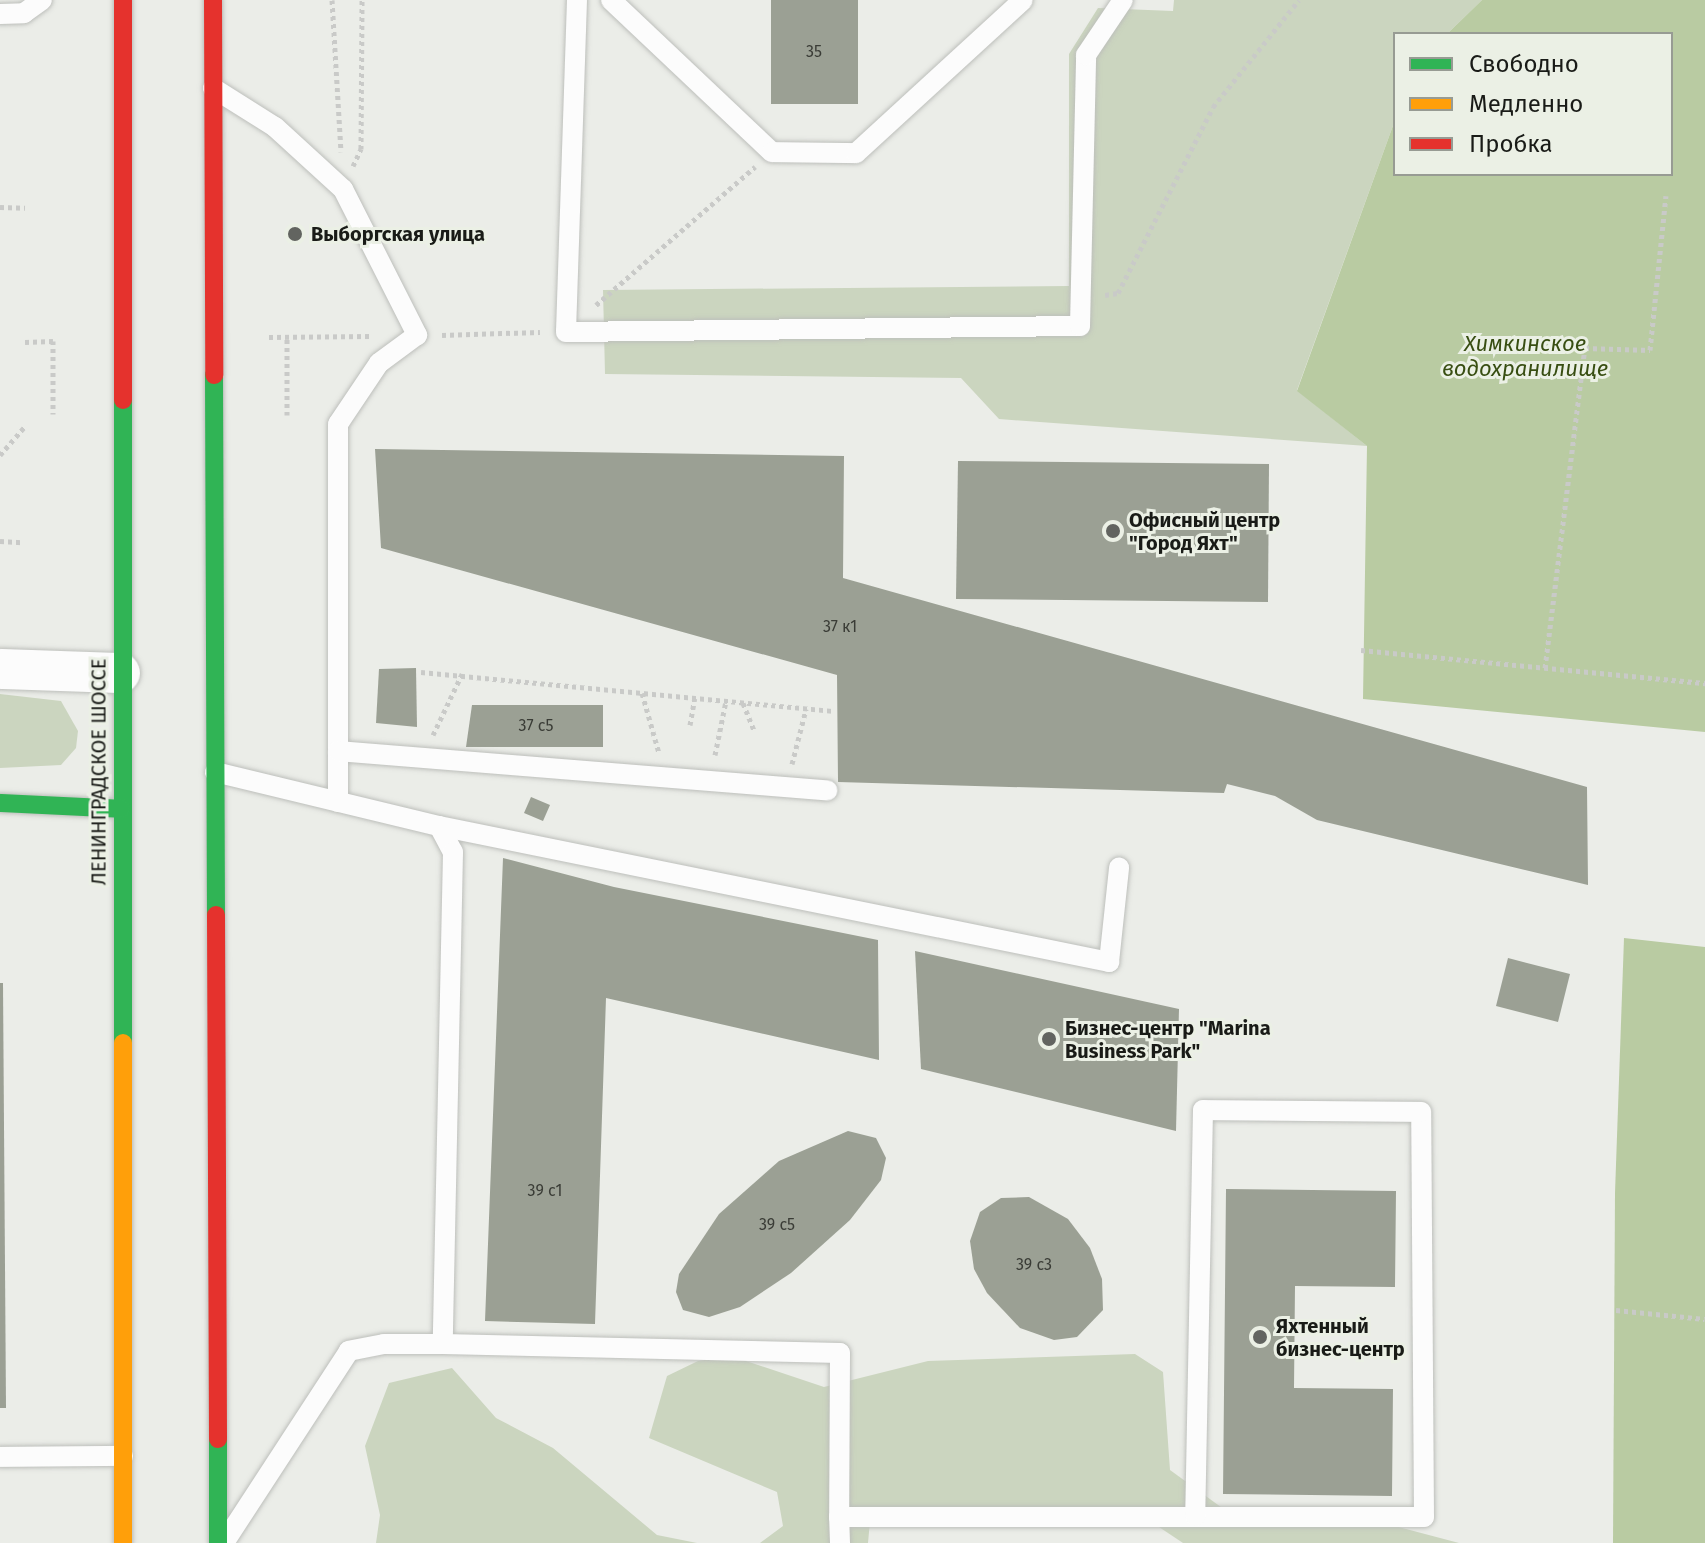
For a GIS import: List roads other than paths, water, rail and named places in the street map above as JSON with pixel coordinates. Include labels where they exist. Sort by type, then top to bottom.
[{"type":"main road","name":"ЛЕНИНГРАДСКОЕ ШОССЕ","points":[[123,0],[120,673],[123,1543]]},
{"type":"main road","points":[[213,0],[218,1543]]},
{"type":"main road","points":[[0,803],[121,809]]},
{"type":"street","points":[[0,669],[120,673]]},
{"type":"lane","points":[[0,14],[24,13],[42,0]]},
{"type":"lane","points":[[577,0],[566,332],[1080,326],[1086,55],[1123,0]]},
{"type":"lane","points":[[611,0],[772,152],[856,153],[1023,0]]},
{"type":"lane","points":[[213,88],[275,127],[343,189],[417,335],[379,363],[338,424],[338,802]]},
{"type":"lane","points":[[338,751],[827,790]]},
{"type":"lane","points":[[215,772],[439,826],[1109,962],[1119,868]]},
{"type":"lane","points":[[439,826],[453,852],[443,1344]]},
{"type":"lane","points":[[839,1517],[1424,1517],[1421,1112],[1203,1110],[1195,1516]]},
{"type":"lane","points":[[225,1543],[349,1351],[384,1344],[840,1353],[840,1543]]},
{"type":"lane","points":[[0,1457],[123,1456]]},
{"type":"water","name":"Химкинское водохранилище","points":[[1482,0],[1705,0],[1705,732],[1363,699],[1367,446],[1297,391],[1393,126],[1393,176],[1673,176],[1673,32],[1449,32]]},
{"type":"water","points":[[1624,938],[1705,947],[1705,1543],[1613,1543],[1615,1193]]},
{"type":"place","name":"Выборгская улица","points":[[295,234]]},
{"type":"place","name":"Офисный центр \"Город Яхт\"","points":[[1113,531]]},
{"type":"place","name":"Бизнес-центр \"Marina Business Park\"","points":[[1049,1039]]},
{"type":"place","name":"Яхтенный бизнес-центр","points":[[1260,1337]]}]
